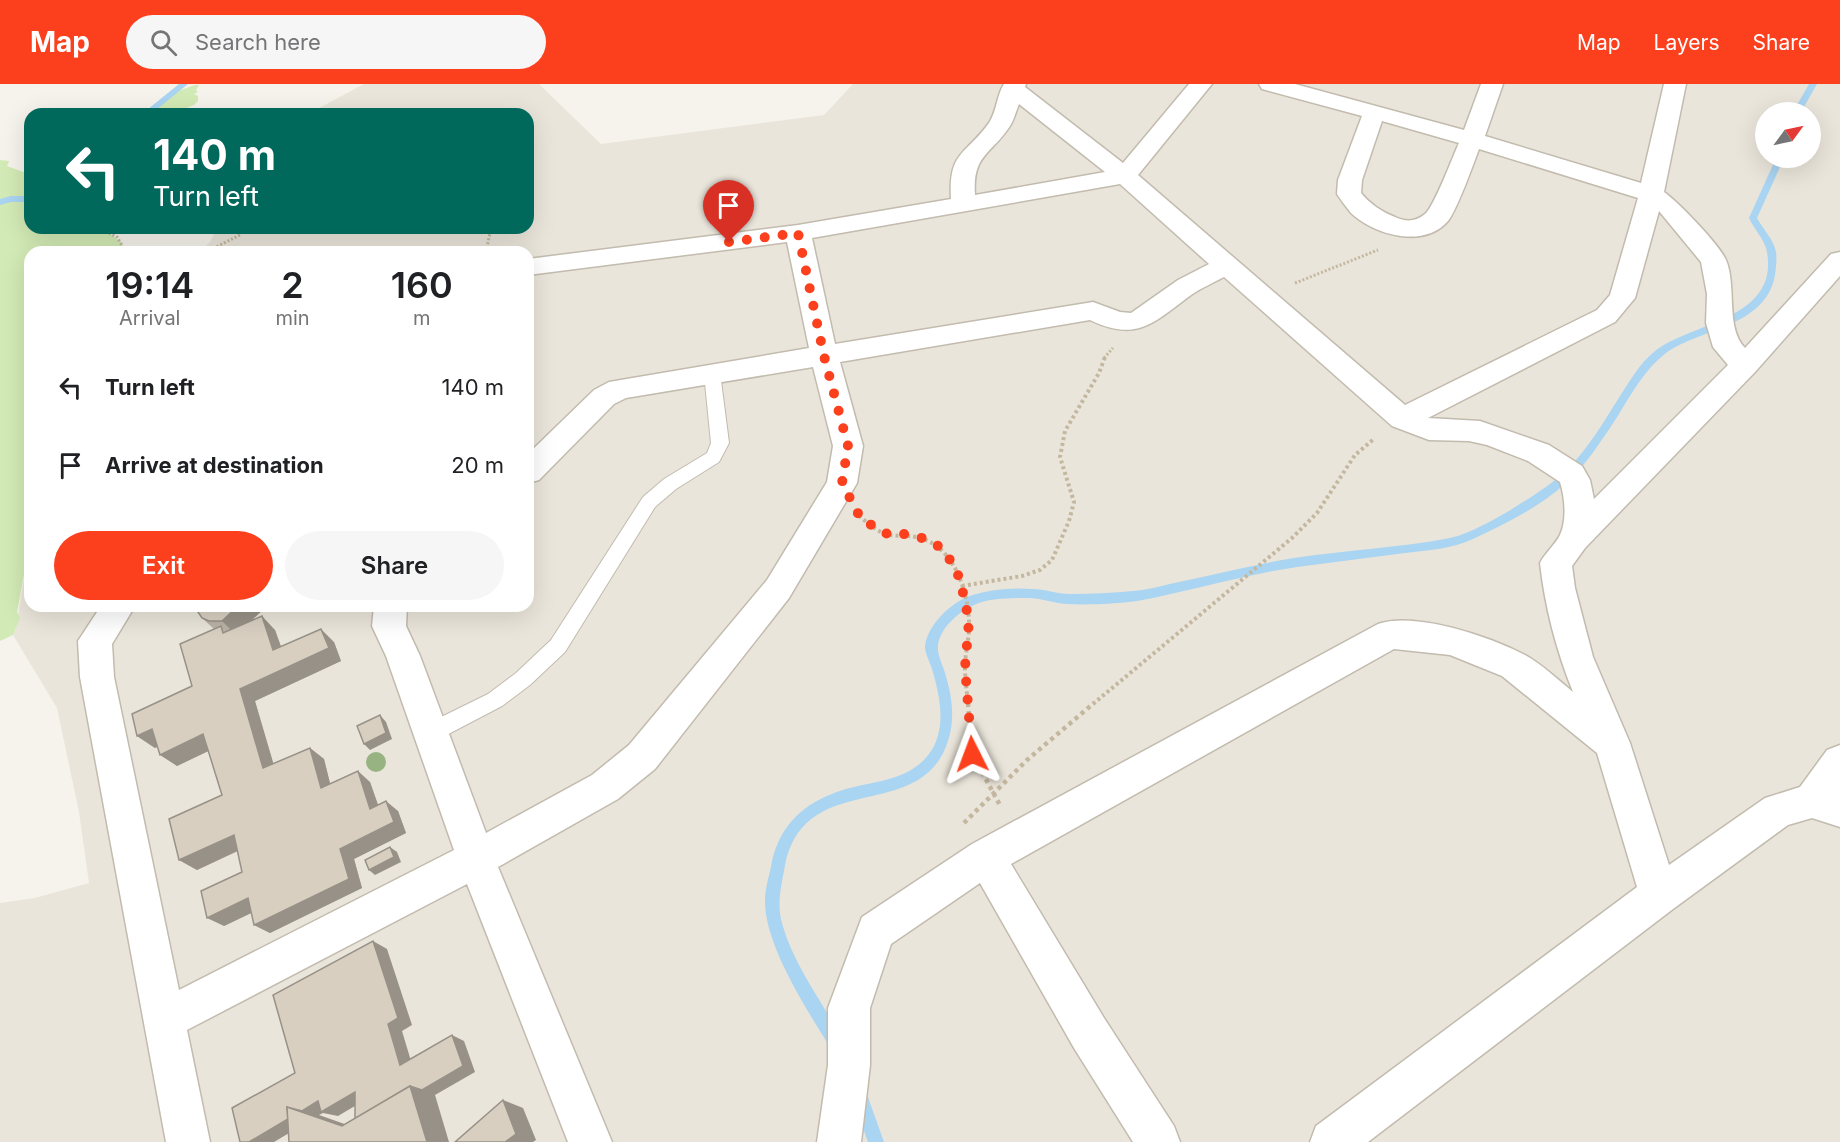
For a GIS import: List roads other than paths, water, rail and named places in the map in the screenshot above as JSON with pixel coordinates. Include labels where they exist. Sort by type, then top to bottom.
[{"type":"street","points":[[534,266],[798,233],[1125,176],[1201,84]]},
{"type":"street","points":[[1270,84],[1472,139],[1651,194],[1669,207],[1713,260],[1720,294],[1719,323],[1726,347],[1745,365]]},
{"type":"street","points":[[1374,113],[1350,180],[1349,194],[1360,208],[1381,221],[1402,229],[1422,227],[1438,217],[1472,139],[1492,84]]},
{"type":"street","points":[[1402,419],[1606,316],[1622,298],[1651,194],[1675,84]]},
{"type":"street","points":[[964,205],[962,177],[971,155],[1000,124],[1013,86],[1125,176],[1402,419],[1423,429],[1467,430],[1494,435],[1532,450],[1570,473],[1579,491],[1580,507],[1574,540]]},
{"type":"street","points":[[164,1020],[476,859],[605,787],[642,757],[778,589],[842,483],[848,446],[824,356],[798,233]]},
{"type":"street","points":[[1659,895],[1612,743],[1576,657],[1559,588],[1556,562],[1574,540],[1745,365],[1840,260]]},
{"type":"street","points":[[534,466],[604,398],[619,389],[1093,312],[1126,324],[1161,308],[1176,293],[1225,266]]},
{"type":"street","points":[[115,612],[95,641],[97,677],[188,1142]]},
{"type":"street","points":[[389,612],[389,626],[403,656],[476,859],[590,1142]]},
{"type":"street","points":[[839,1142],[849,1065],[849,1008],[876,931],[1001,849],[1390,634],[1452,641],[1514,666],[1612,743]]},
{"type":"street","points":[[1332,1142],[1659,895],[1778,810],[1826,805],[1840,762]]},
{"type":"street","points":[[1001,849],[1089,1033],[1158,1142]]},
{"type":"lane","points":[[430,733],[495,700],[524,679],[558,646],[649,502],[670,484],[712,457],[720,443],[712,373]]},
{"type":"waterway","points":[[154,108],[184,84]]},
{"type":"waterway","points":[[1803,102],[1813,84]]},
{"type":"waterway","points":[[836,1044],[787,956],[774,919],[772,899],[781,853],[791,831],[798,822],[816,808],[841,797],[899,783],[921,772],[929,764],[944,736],[946,722],[944,692],[931,648],[942,621],[966,603],[981,597],[1029,593],[1068,599],[1137,596],[1293,563],[1455,542],[1499,521],[1534,501],[1572,471],[1639,375],[1658,354],[1684,339],[1743,313],[1755,305],[1764,294],[1771,272],[1771,249],[1753,218],[1776,168]]},
{"type":"waterway","points":[[0,202],[24,199]]},
{"type":"waterway","points":[[859,1095],[876,1142]]}]
